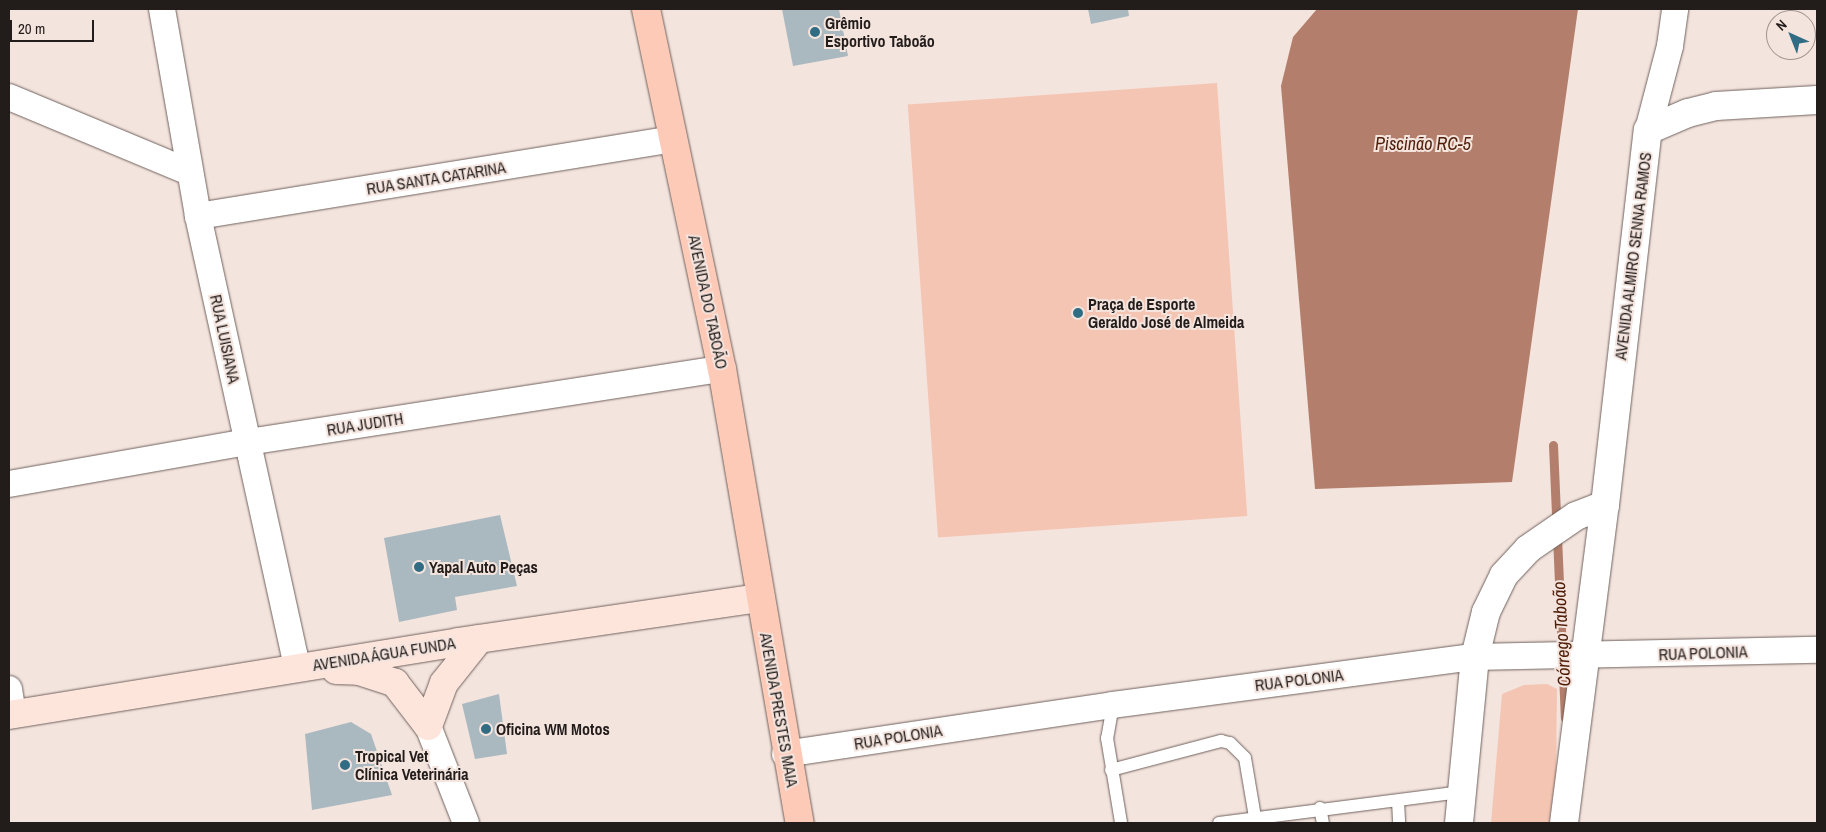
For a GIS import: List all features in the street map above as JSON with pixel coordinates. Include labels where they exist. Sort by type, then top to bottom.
[{"type":"main road","name":"AVENIDA DO TABOÃO","points":[[646,9],[722,370],[760,598]]},
{"type":"main road","name":"AVENIDA ÁGUA FUNDA","points":[[10,707],[298,668],[479,639],[760,598]]},
{"type":"main road","name":"AVENIDA PRESTES MAIA","points":[[760,598],[785,754],[800,823]]},
{"type":"main road","points":[[428,726],[444,683],[479,639]]},
{"type":"main road","points":[[298,668],[359,671],[395,683],[428,726]]},
{"type":"street","name":"RUA LUISIANA","points":[[162,9],[198,216],[298,668]]},
{"type":"street","name":"AVENIDA ALMIRO SENNA RAMOS","points":[[1564,823],[1584,656],[1605,505],[1648,130],[1670,46],[1675,9]]},
{"type":"street","points":[[9,97],[190,172]]},
{"type":"street","points":[[1648,130],[1688,113],[1716,106],[1817,100]]},
{"type":"street","name":"RUA SANTA CATARINA","points":[[198,216],[674,139]]},
{"type":"street","name":"RUA JUDITH","points":[[9,484],[248,442],[722,370]]},
{"type":"street","points":[[1459,823],[1475,657],[1486,612],[1504,576],[1535,544],[1576,516],[1605,505]]},
{"type":"street","name":"RUA POLONIA","points":[[785,754],[1112,704],[1475,657],[1817,650]]},
{"type":"street","points":[[428,726],[466,823]]},
{"type":"lane","points":[[1112,704],[1107,738],[1121,823]]},
{"type":"lane","points":[[1111,770],[1221,741],[1230,743],[1245,758],[1255,817]]},
{"type":"lane","points":[[1219,823],[1320,808],[1398,801],[1462,792]]},
{"type":"lane","points":[[1398,801],[1399,823]]},
{"type":"lane","points":[[1320,808],[1323,823]]},
{"type":"shaded area","name":"Praça de Esporte Geraldo José de Almeida","points":[[1217,83],[1247,516],[938,538],[908,105]]},
{"type":"shaded area","points":[[1547,684],[1557,689],[1556,775],[1549,823],[1491,823],[1502,694],[1524,685]]},
{"type":"water","name":"Piscinão RC-5","points":[[1317,9],[1578,9],[1512,482],[1315,489],[1281,86],[1293,37]]},
{"type":"building","name":"Grêmio Esportivo Taboão","points":[[782,9],[839,9],[848,56],[793,66]]},
{"type":"building","points":[[1088,9],[1128,9],[1129,16],[1091,24]]},
{"type":"building","points":[[500,515],[517,586],[455,597],[457,610],[399,622],[384,538]]},
{"type":"building","name":"Oficina WM Motos","points":[[499,694],[507,754],[475,759],[462,704]]},
{"type":"building","name":"Tropical Vet Clínica Veterinária","points":[[351,722],[371,734],[392,795],[312,810],[305,734]]},
{"type":"waterway","name":"Córrego Taboão","points":[[1553,445],[1565,718]]},
{"type":"place","name":"Grêmio Esportivo Taboão","points":[[815,32]]},
{"type":"place","name":"Praça de Esporte Geraldo José de Almeida","points":[[1078,313]]},
{"type":"place","name":"Yapal Auto Peças","points":[[419,567]]},
{"type":"place","name":"Oficina WM Motos","points":[[486,729]]},
{"type":"place","name":"Tropical Vet Clínica Veterinária","points":[[345,765]]}]
